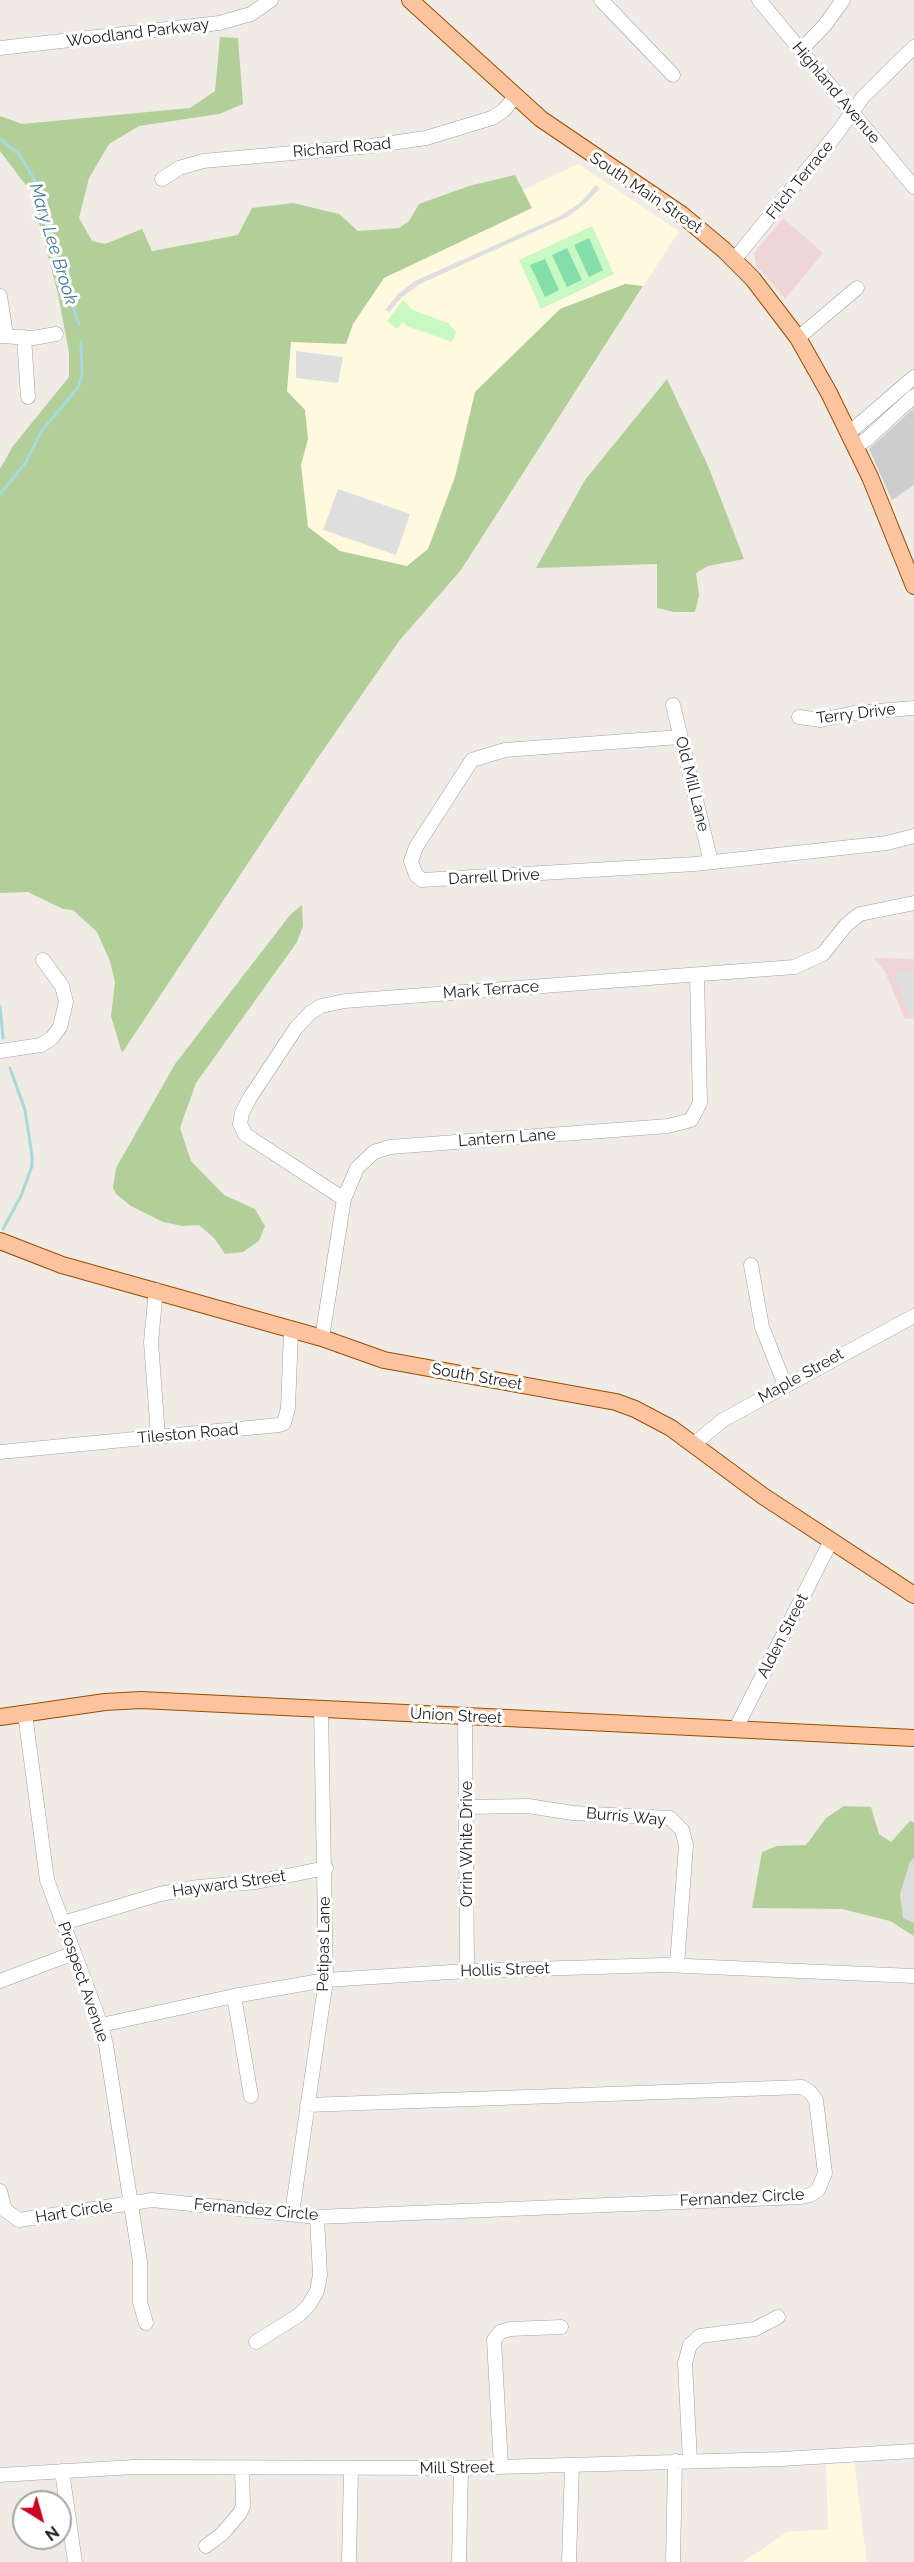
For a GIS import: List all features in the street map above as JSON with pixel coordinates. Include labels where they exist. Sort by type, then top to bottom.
[{"type":"main road","name":"South Main Street","points":[[410,0],[515,97],[576,145],[681,214],[734,260],[768,297],[798,338],[853,440],[908,554],[914,586]]},
{"type":"main road","name":"South Street","points":[[0,1241],[62,1265],[322,1338],[384,1360],[616,1402],[657,1419],[757,1492],[914,1595]]},
{"type":"main road","name":"Union Street","points":[[0,1718],[134,1700],[914,1738]]},
{"type":"street","name":"Woodland Parkway","points":[[0,48],[219,23],[252,14],[271,0]]},
{"type":"street","points":[[601,0],[673,75]]},
{"type":"street","name":"Highland Avenue","points":[[759,0],[914,187]]},
{"type":"street","points":[[801,50],[825,25],[843,0]]},
{"type":"street","name":"Fitch Terrace","points":[[734,260],[863,97],[914,47]]},
{"type":"street","name":"Richard Road","points":[[162,179],[179,168],[203,161],[371,146],[426,138],[492,118],[515,97]]},
{"type":"street","points":[[798,338],[857,288]]},
{"type":"street","points":[[0,296],[3,336],[56,334]]},
{"type":"street","points":[[24,337],[28,397]]},
{"type":"street","points":[[853,440],[914,377]]},
{"type":"street","points":[[853,440],[867,439],[914,396]]},
{"type":"street","name":"Old Mill Lane","points":[[673,705],[711,862]]},
{"type":"street","name":"Terry Drive","points":[[799,717],[821,720],[854,713],[914,708]]},
{"type":"street","name":"Darrell Drive","points":[[680,737],[505,750],[472,760],[416,847],[411,861],[416,875],[422,880],[711,862],[887,843],[914,836]]},
{"type":"street","name":"Mark Terrace","points":[[344,1198],[252,1139],[245,1134],[240,1124],[249,1099],[296,1028],[310,1013],[321,1006],[345,1001],[801,966],[823,954],[846,925],[860,914],[914,903]]},
{"type":"street","points":[[0,1051],[41,1045],[52,1038],[60,1027],[66,1002],[62,986],[43,960]]},
{"type":"street","name":"Lantern Lane","points":[[322,1338],[344,1198],[360,1163],[369,1155],[384,1148],[668,1126],[691,1120],[700,1103],[697,975]]},
{"type":"street","points":[[751,1265],[762,1326],[785,1385]]},
{"type":"street","points":[[156,1290],[151,1342],[158,1437]]},
{"type":"street","name":"Maple Street","points":[[694,1444],[715,1424],[914,1316]]},
{"type":"street","name":"Tileston Road","points":[[0,1452],[284,1423],[288,1408],[291,1331]]},
{"type":"street","name":"Alden Street","points":[[735,1730],[831,1541]]},
{"type":"street","name":"Petipas Lane","points":[[292,2213],[326,1980],[326,1869],[321,1709]]},
{"type":"street","name":"Prospect Avenue","points":[[25,1714],[43,1861],[63,1923],[101,2025],[140,2262],[140,2302],[146,2322]]},
{"type":"street","name":"Orrin White Drive","points":[[465,1716],[467,1971]]},
{"type":"street","name":"Burris Way","points":[[467,1807],[528,1806],[573,1813],[670,1818],[682,1830],[686,1845],[677,1965]]},
{"type":"street","name":"Hayward Street","points":[[63,1923],[160,1894],[198,1887],[256,1882],[326,1869]]},
{"type":"street","points":[[0,1981],[74,1953]]},
{"type":"street","name":"Hollis Street","points":[[101,2025],[234,1996],[326,1980],[467,1971],[677,1965],[914,1976]]},
{"type":"street","points":[[234,1996],[251,2096]]},
{"type":"street","name":"Fernandez Circle","points":[[130,2202],[152,2200],[317,2217],[801,2197],[818,2190],[825,2173],[816,2100],[802,2087],[307,2105]]},
{"type":"street","name":"Hart Circle","points":[[0,2191],[5,2210],[19,2220],[130,2202]]},
{"type":"street","points":[[256,2342],[299,2314],[309,2305],[317,2291],[320,2275],[317,2217]]},
{"type":"street","points":[[690,2461],[685,2363],[690,2345],[700,2336],[755,2329],[778,2317]]},
{"type":"street","points":[[501,2467],[494,2340],[500,2332],[510,2329],[561,2328]]},
{"type":"street","name":"Mill Street","points":[[0,2475],[145,2467],[351,2469],[501,2467],[781,2459],[914,2451]]},
{"type":"street","points":[[673,2562],[675,2461]]},
{"type":"street","points":[[569,2562],[572,2465]]},
{"type":"street","points":[[459,2562],[461,2468]]},
{"type":"street","points":[[206,2546],[222,2534],[240,2513],[243,2505],[242,2469]]},
{"type":"street","points":[[349,2562],[351,2469]]},
{"type":"street","points":[[62,2471],[75,2562]]},
{"type":"shaded area","points":[[578,164],[679,231],[461,570],[165,592],[71,263],[441,229]]},
{"type":"shaded area","points":[[596,185],[600,188],[586,203],[567,217],[420,284],[402,297],[389,312],[385,310],[398,294],[415,281],[560,216],[580,203]]},
{"type":"shaded area","points":[[783,218],[823,253],[785,299],[756,265],[754,253]]},
{"type":"shaded area","points":[[296,351],[343,357],[338,383],[296,378]]},
{"type":"shaded area","points":[[914,408],[914,485],[892,500],[869,449]]},
{"type":"shaded area","points":[[338,489],[410,514],[396,555],[323,530]]},
{"type":"shaded area","points":[[874,958],[914,959],[914,1018],[905,1019],[885,972]]},
{"type":"shaded area","points":[[914,970],[914,1014],[909,1015],[894,973]]},
{"type":"shaded area","points":[[914,1858],[914,1923],[903,1919],[900,1894],[910,1862]]},
{"type":"shaded area","points":[[854,2462],[867,2562],[743,2562],[787,2532],[828,2529],[826,2464]]},
{"type":"green space","points":[[220,37],[238,38],[243,104],[219,114],[139,126],[109,144],[89,178],[79,218],[92,241],[105,244],[142,229],[152,251],[238,235],[252,208],[293,203],[339,214],[358,231],[399,228],[409,221],[419,204],[469,186],[515,175],[532,208],[384,278],[353,324],[346,344],[291,342],[287,391],[305,410],[308,439],[301,465],[308,527],[340,551],[407,566],[428,549],[455,477],[475,392],[560,309],[625,284],[643,286],[461,570],[399,641],[317,759],[122,1053],[111,1016],[115,982],[110,961],[97,932],[73,910],[63,909],[28,892],[0,893],[0,469],[13,446],[69,377],[69,353],[58,294],[31,192],[0,151],[0,116],[22,124],[190,108],[215,91]]},
{"type":"green space","points":[[592,226],[614,274],[541,309],[519,260]]},
{"type":"green space","points":[[589,238],[603,270],[589,277],[574,245]]},
{"type":"green space","points":[[567,248],[582,280],[567,287],[552,255]]},
{"type":"green space","points":[[545,259],[559,290],[545,297],[530,265]]},
{"type":"green space","points":[[403,300],[413,310],[448,323],[456,332],[452,342],[407,326],[403,322],[397,329],[387,321]]},
{"type":"green space","points":[[667,379],[708,466],[744,559],[708,566],[696,573],[699,595],[695,612],[674,612],[657,608],[657,564],[536,568],[585,480]]},
{"type":"green space","points":[[302,905],[303,926],[297,942],[196,1083],[180,1128],[191,1161],[224,1195],[255,1209],[265,1226],[259,1241],[243,1252],[225,1254],[214,1238],[199,1225],[183,1226],[163,1222],[131,1206],[116,1194],[113,1188],[116,1168],[175,1064],[290,915]]},
{"type":"green space","points":[[844,1806],[871,1807],[879,1834],[891,1842],[910,1821],[914,1822],[914,1858],[910,1862],[900,1894],[903,1918],[914,1923],[914,1936],[890,1921],[842,1909],[752,1908],[762,1852],[777,1846],[806,1845],[826,1818]]},
{"type":"waterway","name":"Mary Lee Brook","points":[[0,139],[20,155],[36,183],[51,245],[79,324]]},
{"type":"waterway","name":"Mary Lee Brook","points":[[0,494],[26,462],[41,432],[79,386],[82,375],[81,342]]},
{"type":"waterway","name":"Mary Lee Brook","points":[[0,1006],[3,1038]]},
{"type":"waterway","name":"Mary Lee Brook","points":[[3,1229],[21,1196],[32,1166],[25,1110],[10,1068]]}]
